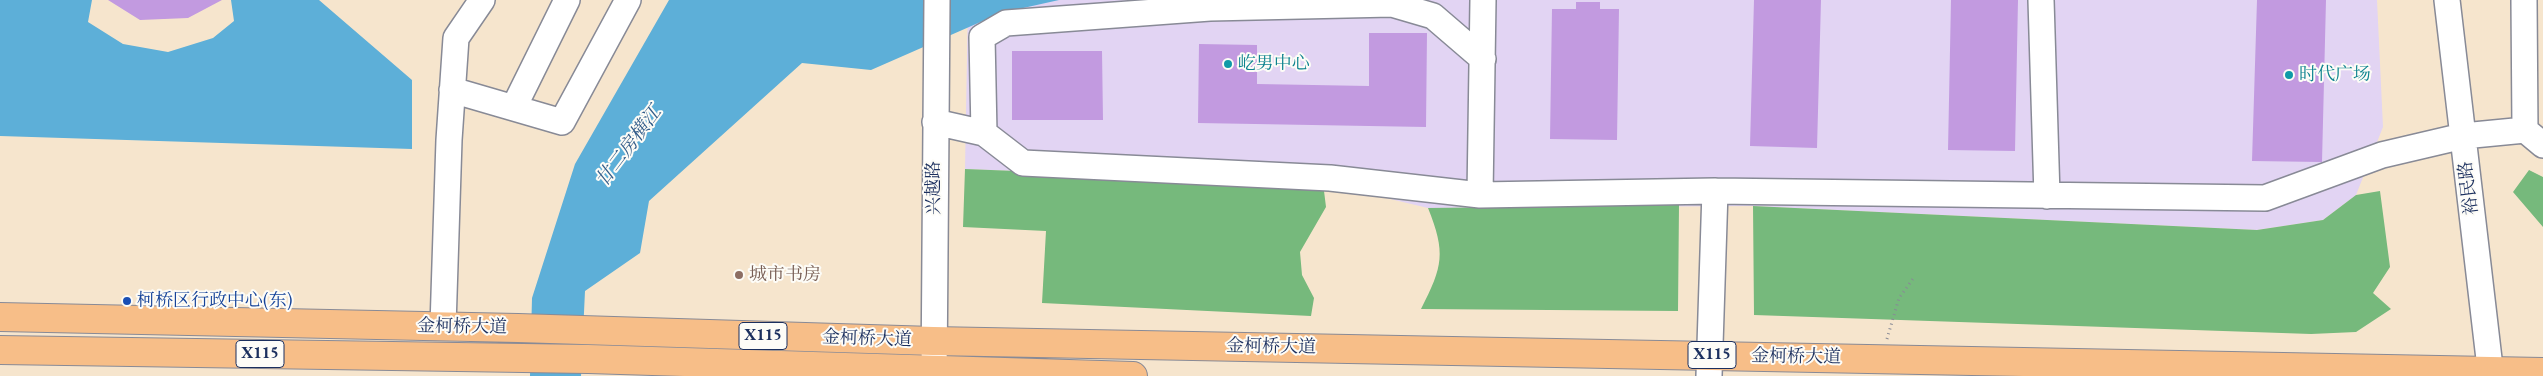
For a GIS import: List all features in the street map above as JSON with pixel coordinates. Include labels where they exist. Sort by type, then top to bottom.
[{"type":"main road","name":"金柯桥大道","points":[[0,316],[518,328],[1709,366],[1881,359],[2491,373],[2543,372]]},
{"type":"main road","name":"金柯桥大道","points":[[0,350],[588,359],[933,373],[1133,376]]},
{"type":"street","points":[[442,326],[456,38],[482,0]]},
{"type":"street","points":[[514,106],[567,0]]},
{"type":"street","points":[[452,90],[514,106],[562,122],[628,0]]},
{"type":"street","name":"兴越路","points":[[933,373],[937,0]]},
{"type":"street","points":[[1480,195],[1483,0]]},
{"type":"street","points":[[2041,0],[2047,196]]},
{"type":"street","name":"裕民路","points":[[2447,0],[2491,373]]},
{"type":"street","points":[[935,122],[984,133],[1023,163],[1330,178],[1480,195],[1715,191],[2265,198],[2382,155],[2463,136],[2534,137],[2524,0]]},
{"type":"street","points":[[984,133],[982,37],[1006,23],[1210,8],[1392,4],[1433,16],[1483,59]]},
{"type":"street","points":[[1709,366],[1715,191]]},
{"type":"path","points":[[1881,359],[1899,298],[1915,276]]},
{"type":"shaded area","points":[[968,0],[2377,0],[2383,127],[2356,195],[2323,220],[2257,230],[1753,206],[1428,208],[1323,183],[965,169]]},
{"type":"green space","points":[[965,169],[1323,183],[1326,207],[1300,252],[1302,275],[1314,298],[1311,316],[1042,303],[1046,231],[963,227]]},
{"type":"green space","points":[[2529,170],[2543,177],[2543,227],[2513,192]]},
{"type":"green space","points":[[2380,191],[2390,267],[2373,293],[2391,309],[2356,332],[2311,334],[1754,315],[1753,206],[2257,230],[2323,220],[2356,195]]},
{"type":"green space","points":[[1679,205],[1678,311],[1421,309],[1434,281],[1440,259],[1438,237],[1428,208]]},
{"type":"water","points":[[0,0],[92,0],[88,22],[123,44],[168,52],[213,38],[234,21],[231,0],[319,0],[412,80],[412,149],[0,136]]},
{"type":"water","name":"廿二房横江","points":[[669,0],[1059,0],[1001,13],[871,70],[802,63],[649,201],[640,253],[585,291],[581,376],[530,376],[532,298],[575,164]]},
{"type":"building","points":[[108,0],[222,0],[188,18],[140,20]]},
{"type":"building","points":[[1754,0],[1821,0],[1817,148],[1750,146]]},
{"type":"building","points":[[1951,0],[2018,0],[2015,151],[1948,150]]},
{"type":"building","name":"时代广场","points":[[2257,0],[2326,0],[2322,162],[2252,161]]},
{"type":"building","points":[[1576,2],[1600,2],[1600,9],[1619,9],[1617,140],[1550,139],[1552,9],[1576,9]]},
{"type":"building","name":"屹男中心","points":[[1369,33],[1427,33],[1426,127],[1198,123],[1199,44],[1257,45],[1257,84],[1369,86]]},
{"type":"building","points":[[1012,51],[1102,51],[1103,120],[1012,120]]},
{"type":"place","name":"屹男中心","points":[[1228,64]]},
{"type":"place","name":"时代广场","points":[[2289,75]]},
{"type":"place","name":"城市书房","points":[[739,275]]},
{"type":"place","name":"柯桥区行政中心(东)","points":[[127,301]]}]
